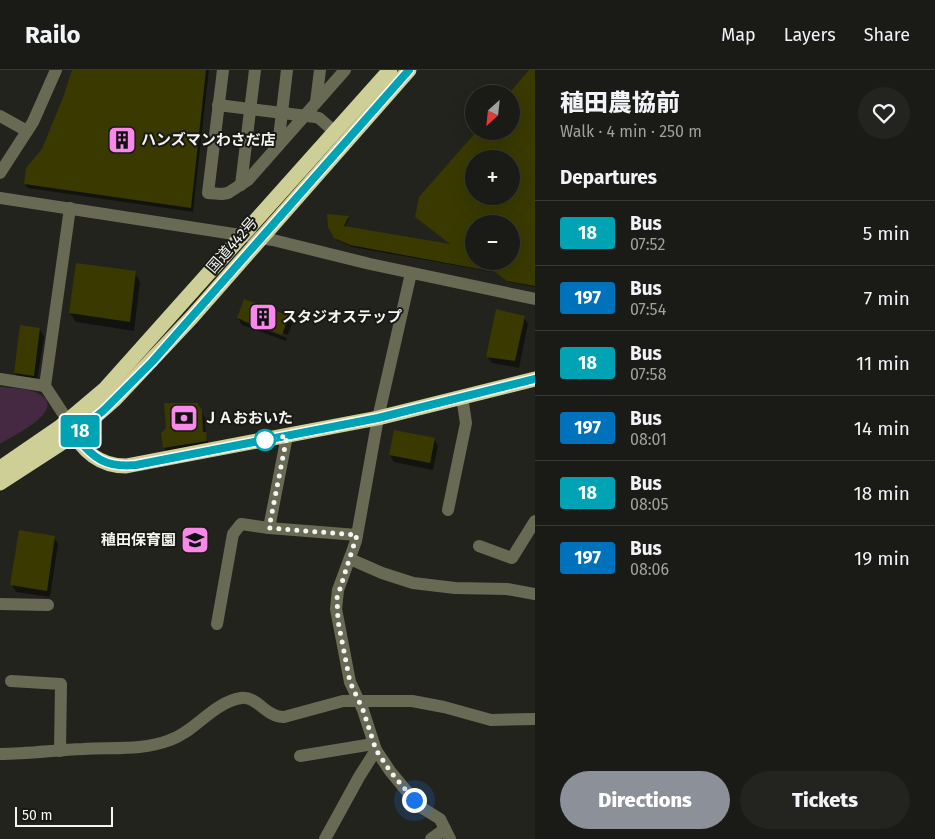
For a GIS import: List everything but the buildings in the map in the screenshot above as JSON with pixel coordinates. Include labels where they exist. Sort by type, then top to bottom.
[{"type":"highway","name":"国道442号","points":[[0,468],[68,421],[105,389],[390,70]]},
{"type":"highway","name":"国道442号","points":[[0,483],[74,435],[110,405],[152,362],[409,70]]},
{"type":"highway","points":[[68,421],[74,435],[98,460],[106,464],[126,466],[378,418],[535,379]]},
{"type":"street","points":[[0,173],[28,131],[56,70]]},
{"type":"street","points":[[223,70],[208,193],[222,194],[241,186],[345,70]]},
{"type":"street","points":[[241,186],[255,70]]},
{"type":"street","points":[[278,146],[287,70]]},
{"type":"street","points":[[316,102],[320,70]]},
{"type":"street","points":[[218,105],[319,118],[335,132]]},
{"type":"street","points":[[0,116],[28,131]]},
{"type":"street","points":[[0,198],[261,238],[411,273],[535,299]]},
{"type":"street","points":[[68,421],[45,386],[70,208]]},
{"type":"street","points":[[411,273],[378,418],[357,535],[338,590],[336,609],[350,682],[359,702],[374,747],[390,771],[419,806],[440,819],[447,834],[431,839]]},
{"type":"street","points":[[0,379],[45,386]]},
{"type":"street","points":[[448,510],[466,423],[462,397]]},
{"type":"street","points":[[269,528],[287,436]]},
{"type":"street","points":[[217,624],[235,530],[241,524],[357,535]]},
{"type":"street","points":[[479,546],[512,558],[534,526]]},
{"type":"street","points":[[350,559],[382,573],[413,583],[455,588],[507,589],[535,594]]},
{"type":"street","points":[[0,604],[48,605]]},
{"type":"street","points":[[11,681],[61,684],[60,750]]},
{"type":"street","points":[[0,754],[114,749],[157,745],[188,732],[214,710],[240,698],[252,700],[276,717],[284,717],[343,701],[420,702],[491,720],[535,719]]},
{"type":"street","points":[[300,756],[374,747]]},
{"type":"street","points":[[325,839],[374,747]]},
{"type":"shaded area","points":[[0,387],[35,392],[45,398],[48,406],[37,421],[0,444]]},
{"type":"bus line","name":"18","points":[[409,70],[152,362],[104,410],[74,435],[92,455],[106,464],[118,466],[136,465],[378,418],[535,379]]},
{"type":"place","name":"ハンズマンわさだ店","points":[[122,140]]},
{"type":"place","name":"スタジオステップ","points":[[263,317]]},
{"type":"place","name":"ＪＡおおいた","points":[[184,418]]},
{"type":"place","name":"稙田保育園","points":[[195,540]]},
{"type":"route","points":[[265,440],[287,436],[269,528],[357,535],[352,555],[338,590],[336,609],[350,682],[352,690],[363,710],[370,735],[380,758],[414,800]]}]
